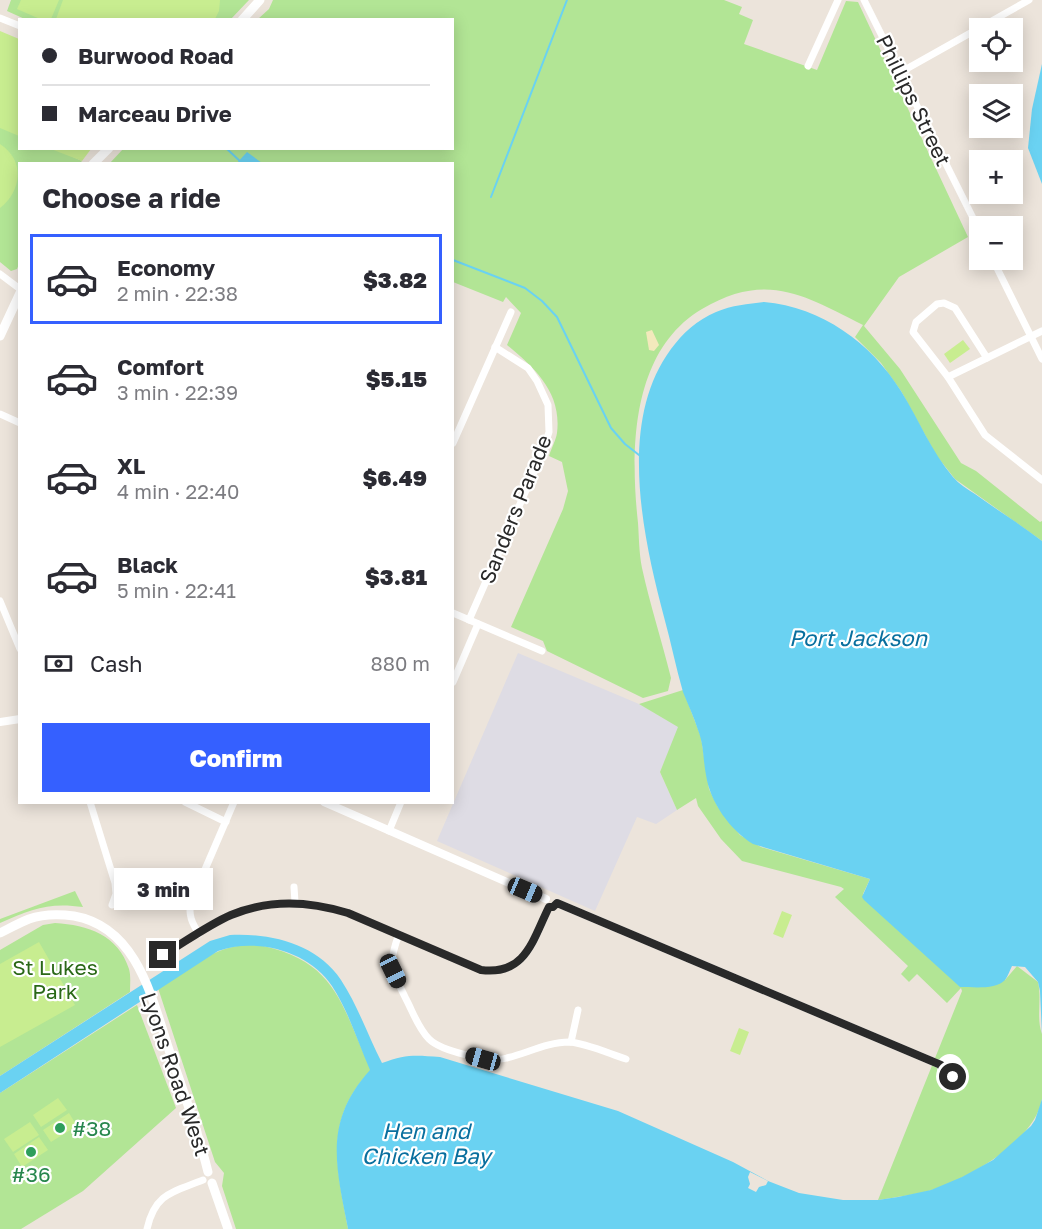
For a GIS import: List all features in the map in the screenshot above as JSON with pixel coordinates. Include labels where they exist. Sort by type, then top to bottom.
[{"type":"main road","points":[[244,18],[260,0]]},
{"type":"main road","points":[[95,162],[107,150]]},
{"type":"main road","points":[[0,336],[18,296]]},
{"type":"main road","name":"Lyons Road West","points":[[0,933],[29,919],[43,916],[80,917],[104,927],[120,940],[134,958],[152,1000],[208,1178],[228,1229]]},
{"type":"street","points":[[808,66],[838,0]]},
{"type":"street","name":"Phillips Street","points":[[864,0],[972,216]]},
{"type":"street","points":[[901,72],[1029,0]]},
{"type":"street","points":[[0,18],[18,25]]},
{"type":"street","points":[[998,270],[1042,359]]},
{"type":"street","points":[[0,274],[18,289]]},
{"type":"street","points":[[987,358],[955,308],[944,303],[937,304],[916,322],[913,332],[948,377],[985,435],[1042,480]]},
{"type":"street","points":[[454,441],[511,312]]},
{"type":"street","points":[[948,377],[1042,331]]},
{"type":"street","name":"Sanders Parade","points":[[469,620],[543,454],[549,432],[548,405],[537,381],[528,368],[495,347]]},
{"type":"street","points":[[0,414],[18,422]]},
{"type":"street","points":[[0,601],[18,644]]},
{"type":"street","points":[[454,613],[542,651]]},
{"type":"street","points":[[454,680],[478,624]]},
{"type":"street","points":[[0,722],[18,719]]},
{"type":"street","points":[[91,804],[115,883],[116,894],[112,905]]},
{"type":"street","points":[[189,804],[226,822]]},
{"type":"street","points":[[199,934],[190,919],[191,902],[233,804]]},
{"type":"street","points":[[328,804],[551,903],[941,1065]]},
{"type":"street","points":[[389,831],[400,804]]},
{"type":"street","points":[[294,887],[295,902]]},
{"type":"street","points":[[163,955],[230,916],[272,904],[295,902],[329,907],[348,913],[481,970],[502,970],[513,966],[527,953],[551,903]]},
{"type":"street","points":[[399,934],[392,953],[393,971],[422,1030],[431,1041],[462,1053],[498,1060],[557,1043],[571,1042],[626,1059]]},
{"type":"street","points":[[571,1042],[578,1010]]},
{"type":"street","points":[[147,1229],[153,1211],[162,1198],[177,1189],[208,1178]]},
{"type":"shaded area","points":[[518,653],[639,704],[679,727],[660,772],[677,810],[656,824],[637,817],[595,911],[437,841]]},
{"type":"green space","points":[[11,0],[249,0],[232,18],[23,18],[7,11]]},
{"type":"green space","points":[[21,0],[59,0],[51,18],[38,18],[17,9]]},
{"type":"green space","points":[[63,0],[220,0],[216,18],[56,18]]},
{"type":"green space","points":[[273,0],[724,0],[742,7],[739,14],[753,20],[744,44],[817,70],[846,1],[858,2],[968,237],[899,277],[864,326],[900,369],[961,463],[976,471],[1040,522],[1042,521],[1042,541],[955,479],[936,455],[901,391],[881,363],[855,337],[863,325],[803,297],[766,289],[746,291],[702,309],[679,327],[661,350],[648,376],[640,404],[635,465],[640,551],[645,582],[671,678],[668,691],[643,698],[547,651],[543,641],[511,627],[563,509],[568,491],[562,462],[549,456],[556,436],[557,419],[551,394],[536,372],[507,345],[521,313],[506,297],[503,302],[454,282],[454,162],[111,162],[122,150],[454,150],[454,18],[259,18],[269,9]]},
{"type":"green space","points":[[0,31],[18,39],[18,136],[0,128]]},
{"type":"green space","points":[[0,127],[18,134],[18,150],[58,150],[82,161],[18,162],[18,266],[11,271],[0,262]]},
{"type":"green space","points":[[0,144],[14,158],[18,176],[13,193],[0,208]]},
{"type":"green space","points":[[54,150],[90,150],[82,161]]},
{"type":"green space","points":[[963,340],[970,349],[950,363],[944,354]]},
{"type":"green space","points":[[683,690],[701,737],[709,789],[718,807],[740,835],[761,847],[870,879],[863,894],[1005,980],[1017,966],[1038,982],[1039,1022],[1042,1034],[1042,1099],[1037,1114],[1027,1129],[998,1156],[964,1177],[932,1190],[878,1200],[962,991],[961,988],[947,1003],[917,974],[909,982],[901,974],[908,966],[835,897],[844,889],[742,861],[721,839],[698,806],[696,798],[677,810],[660,772],[678,727],[639,704]]},
{"type":"green space","points":[[75,891],[83,907],[50,906],[0,923],[0,919]]},
{"type":"green space","points":[[782,911],[792,915],[783,938],[773,934]]},
{"type":"green space","name":"St Lukes Park","points":[[55,923],[90,929],[109,940],[124,957],[129,969],[130,992],[0,1076],[0,950],[43,925]]},
{"type":"green space","points":[[39,942],[75,1005],[0,1047],[0,964]]},
{"type":"green space","points":[[252,944],[280,951],[302,960],[318,972],[342,1004],[371,1070],[346,1107],[337,1145],[340,1185],[348,1229],[236,1229],[222,1186],[224,1173],[215,1162],[158,988],[213,954],[224,949]]},
{"type":"green space","points":[[137,1005],[176,1108],[83,1191],[21,1229],[0,1229],[0,1093]]},
{"type":"green space","points":[[739,1028],[749,1032],[740,1055],[730,1051]]},
{"type":"green space","points":[[58,1098],[67,1110],[41,1127],[33,1115]]},
{"type":"green space","name":"#38","points":[[69,1113],[77,1126],[51,1142],[43,1130]]},
{"type":"green space","points":[[30,1122],[39,1135],[13,1152],[4,1139]]},
{"type":"green space","name":"#36","points":[[39,1137],[48,1150],[22,1167],[14,1154]]},
{"type":"sand","points":[[652,330],[659,345],[654,351],[649,350],[646,332]]},
{"type":"water","points":[[1042,64],[1042,184],[1028,148],[1032,109]]},
{"type":"water","points":[[247,152],[261,162],[238,162]]},
{"type":"water","name":"Port Jackson","points":[[764,302],[806,311],[843,330],[860,343],[889,374],[901,391],[932,446],[953,477],[1042,541],[1042,1034],[1038,982],[1025,967],[1012,966],[1005,980],[996,985],[960,987],[864,900],[862,897],[870,879],[753,844],[722,814],[708,785],[700,736],[680,683],[649,552],[639,480],[644,410],[654,378],[671,349],[691,328],[716,312],[734,306]]},
{"type":"water","name":"Hen and Chicken Bay","points":[[230,935],[277,939],[306,949],[319,957],[331,968],[347,990],[382,1063],[411,1056],[440,1057],[618,1111],[733,1162],[768,1181],[799,1193],[843,1200],[878,1200],[931,1190],[962,1177],[993,1160],[1031,1126],[1042,1099],[1042,1229],[348,1229],[337,1165],[339,1127],[345,1108],[355,1089],[370,1070],[343,1006],[322,974],[296,956],[265,947],[233,947],[218,951],[0,1093],[0,1076],[210,941]]},
{"type":"pier","points":[[750,1172],[768,1181],[756,1192],[748,1188]]},
{"type":"waterway","points":[[491,197],[567,0]]},
{"type":"waterway","points":[[228,150],[241,162]]},
{"type":"waterway","points":[[454,260],[525,288],[542,301],[557,317],[611,428],[639,455]]},
{"type":"place","name":"#38","points":[[60,1128]]},
{"type":"place","name":"#36","points":[[31,1152]]},
{"type":"route","points":[[163,955],[230,916],[272,904],[295,902],[329,907],[348,913],[481,970],[502,970],[513,966],[527,953],[549,907],[557,903],[941,1065],[947,1077],[953,1077]]}]
